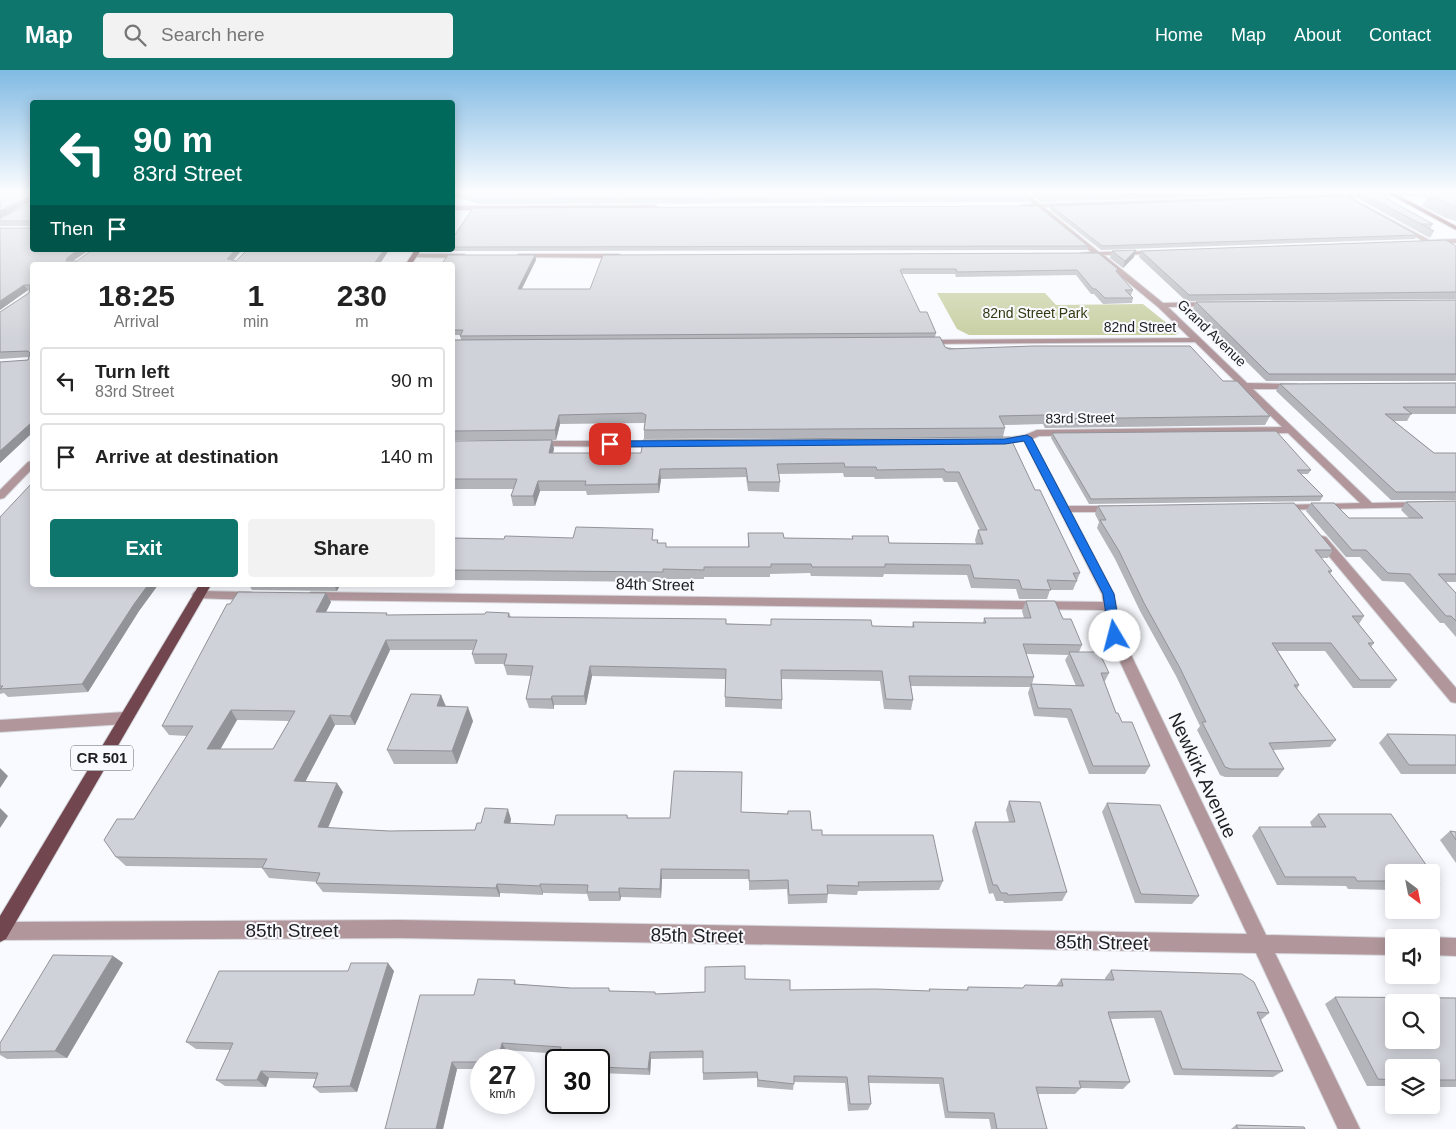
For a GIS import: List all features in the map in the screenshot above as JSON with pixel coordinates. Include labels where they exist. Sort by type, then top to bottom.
[{"type":"main road","name":"CR 501","points":[[0,932],[202,590]]},
{"type":"street","name":"Grand Avenue","points":[[1085,242],[1161,305],[1199,340],[1369,506]]},
{"type":"street","points":[[1072,254],[1164,252]]},
{"type":"street","points":[[416,253],[468,256]]},
{"type":"street","points":[[508,256],[626,256]]},
{"type":"street","name":"82nd Street","points":[[1161,305],[1220,304]]},
{"type":"street","name":"82nd Street","points":[[919,342],[1199,340]]},
{"type":"street","points":[[1246,386],[1300,386]]},
{"type":"street","name":"83rd Street","points":[[985,442],[1005,442],[1027,438],[1037,433],[1290,430]]},
{"type":"street","name":"Newkirk Avenue","points":[[1027,438],[1066,509],[1108,594],[1115,636],[1349,1129]]},
{"type":"street","points":[[521,444],[669,444]]},
{"type":"street","points":[[0,496],[30,466]]},
{"type":"street","points":[[1265,508],[1437,505]]},
{"type":"street","points":[[1295,508],[1456,698]]},
{"type":"street","points":[[1066,509],[1125,509]]},
{"type":"street","points":[[202,590],[259,596]]},
{"type":"street","name":"84th Street","points":[[299,596],[1111,606]]},
{"type":"street","points":[[0,726],[126,718]]},
{"type":"street","name":"85th Street","points":[[0,932],[400,929],[1385,946]]},
{"type":"street","points":[[1440,946],[1456,947]]},
{"type":"green space","name":"82nd Street Park","points":[[937,293],[1045,293],[1056,305],[1143,304],[1179,333],[1175,335],[969,335],[957,329]]},
{"type":"building","points":[[0,242],[30,242],[30,252],[75,252],[66,261],[77,261],[89,252],[233,252],[227,259],[236,261],[245,252],[383,252],[375,262],[30,262],[30,285],[24,285],[0,301]]},
{"type":"building","points":[[455,242],[1084,242],[1088,246],[455,247]]},
{"type":"building","points":[[1097,242],[1205,242],[1102,246]]},
{"type":"building","points":[[1379,242],[1450,242],[1456,246],[1456,292],[1189,295],[1141,251]]},
{"type":"building","points":[[1136,250],[1125,261],[1112,251]]},
{"type":"building","points":[[1098,253],[1118,269],[1116,271],[1133,290],[1125,290],[1133,298],[1105,298],[1096,289],[1093,289],[1077,270],[957,272],[956,269],[902,269],[900,270],[920,312],[927,312],[936,333],[460,336],[463,330],[455,330],[455,262],[443,262],[448,255],[535,255],[518,289],[590,289],[603,255]]},
{"type":"building","points":[[30,285],[30,353],[28,351],[0,352],[0,312],[29,293]]},
{"type":"building","points":[[1456,300],[1456,374],[1269,374],[1196,302]]},
{"type":"building","points":[[940,337],[945,347],[949,349],[1033,346],[1190,346],[1223,381],[1237,381],[1270,416],[1048,419],[1045,415],[999,416],[1005,428],[644,430],[646,415],[642,413],[559,415],[555,430],[455,431],[455,340]]},
{"type":"building","points":[[30,353],[30,424],[0,451],[0,362],[28,360]]},
{"type":"building","points":[[1456,383],[1456,407],[1403,407],[1412,414],[1385,414],[1434,453],[1456,453],[1456,492],[1396,492],[1280,384]]},
{"type":"building","points":[[1276,431],[1311,470],[1297,470],[1323,496],[1091,499],[1052,433]]},
{"type":"building","points":[[1010,437],[1035,490],[1040,490],[1080,573],[1073,573],[1077,581],[1047,580],[1051,590],[1022,589],[1019,580],[974,578],[970,565],[885,564],[885,567],[812,567],[811,564],[771,564],[771,567],[704,567],[704,570],[663,569],[663,572],[455,570],[455,538],[504,539],[505,536],[573,538],[576,527],[653,529],[652,540],[658,540],[657,543],[666,543],[666,547],[749,547],[748,533],[783,533],[784,538],[853,539],[852,536],[888,536],[889,543],[983,544],[978,530],[987,530],[959,472],[946,472],[944,469],[877,470],[876,467],[845,467],[844,463],[777,464],[780,482],[748,482],[746,468],[660,469],[658,484],[585,485],[586,481],[538,481],[533,496],[511,496],[517,479],[455,479],[455,441],[552,440],[549,453],[641,453],[643,440]]},
{"type":"building","points":[[30,485],[30,587],[147,587],[82,684],[0,689],[3,686],[0,686],[0,517]]},
{"type":"building","points":[[1456,501],[1456,574],[1438,574],[1456,593],[1456,621],[1451,616],[1446,616],[1410,574],[1388,573],[1366,550],[1352,550],[1311,503],[1334,503],[1349,518],[1423,518],[1406,502]]},
{"type":"building","points":[[1294,503],[1333,550],[1315,550],[1332,571],[1328,571],[1364,616],[1352,616],[1374,643],[1368,643],[1397,680],[1360,680],[1331,643],[1272,643],[1299,685],[1294,685],[1336,740],[1269,743],[1284,769],[1231,769],[1225,767],[1202,722],[1206,722],[1180,668],[1144,603],[1119,551],[1100,520],[1106,520],[1098,506]]},
{"type":"building","points":[[238,592],[326,593],[316,612],[387,613],[386,615],[485,614],[486,612],[509,613],[508,617],[726,619],[726,624],[768,625],[771,625],[771,619],[871,620],[872,626],[914,627],[913,622],[986,623],[984,618],[1031,618],[1026,601],[1055,601],[1063,619],[1071,619],[1082,645],[1023,644],[1034,677],[909,676],[913,700],[886,699],[882,671],[781,670],[782,700],[725,697],[726,669],[590,666],[584,696],[552,696],[551,699],[526,699],[533,666],[504,665],[507,654],[472,654],[477,640],[386,640],[350,716],[330,715],[294,781],[337,783],[318,827],[389,831],[475,830],[477,823],[481,823],[485,808],[508,809],[504,823],[554,825],[556,815],[627,815],[627,818],[670,818],[674,771],[742,772],[741,812],[788,814],[788,811],[810,811],[812,830],[822,830],[822,835],[933,835],[943,881],[858,882],[859,886],[827,885],[828,894],[789,895],[788,880],[749,881],[749,870],[661,869],[660,889],[619,888],[619,892],[587,892],[588,885],[540,884],[540,886],[497,884],[496,888],[316,883],[320,873],[262,868],[267,859],[116,857],[104,840],[117,819],[134,819],[193,726],[162,726],[227,604],[230,604]],"holes":[[[231,710],[295,711],[273,749],[207,749]]]},
{"type":"building","points":[[1069,652],[1099,652],[1109,673],[1101,673],[1116,713],[1118,713],[1122,722],[1132,722],[1150,766],[1093,766],[1071,709],[1038,708],[1031,684],[1084,686]]},
{"type":"building","points":[[411,694],[441,695],[437,706],[468,707],[452,751],[387,750]]},
{"type":"building","points":[[1387,734],[1456,735],[1456,765],[1409,765]]},
{"type":"building","points":[[1009,801],[1040,802],[1067,892],[1008,895],[1007,893],[1001,893],[997,885],[993,885],[975,822],[1015,822]]},
{"type":"building","points":[[1107,803],[1160,805],[1199,896],[1141,894]]},
{"type":"building","points":[[1318,814],[1391,814],[1425,864],[1385,864],[1385,881],[1357,881],[1355,877],[1285,877],[1259,827],[1326,827]]},
{"type":"building","points":[[1450,831],[1456,832],[1456,840]]},
{"type":"building","points":[[53,955],[113,956],[55,1051],[0,1052],[0,1043]]},
{"type":"building","points":[[351,963],[388,963],[350,1086],[313,1087],[318,1073],[261,1071],[257,1080],[216,1080],[233,1043],[186,1042],[219,971],[348,971]]},
{"type":"building","points":[[745,966],[745,979],[790,980],[790,990],[876,989],[930,991],[929,989],[968,990],[968,987],[1023,988],[1025,985],[1063,986],[1061,979],[1114,980],[1111,970],[1242,974],[1254,982],[1269,1013],[1257,1012],[1283,1071],[1182,1069],[1161,1011],[1108,1012],[1130,1082],[1079,1081],[1081,1088],[1036,1087],[1047,1129],[997,1129],[994,1113],[948,1112],[943,1078],[868,1076],[871,1104],[850,1104],[847,1077],[794,1076],[794,1084],[758,1080],[757,1072],[703,1073],[703,1051],[650,1052],[648,1069],[610,1067],[610,1049],[561,1049],[561,1047],[502,1043],[501,1049],[470,1049],[470,1062],[452,1062],[436,1129],[385,1129],[420,995],[474,995],[478,979],[515,980],[514,984],[570,988],[609,988],[609,991],[655,992],[655,994],[705,992],[705,967]]},
{"type":"building","points":[[1335,997],[1385,997],[1385,1049],[1440,1049],[1440,998],[1456,998],[1456,1080],[1440,1080],[1440,1059],[1385,1059],[1385,1079],[1378,1079]]},
{"type":"building","points":[[1236,1125],[1304,1127],[1305,1129],[1238,1129]]},
{"type":"route","points":[[610,444],[1005,442],[1027,438],[1066,509],[1108,594],[1115,636]]}]
